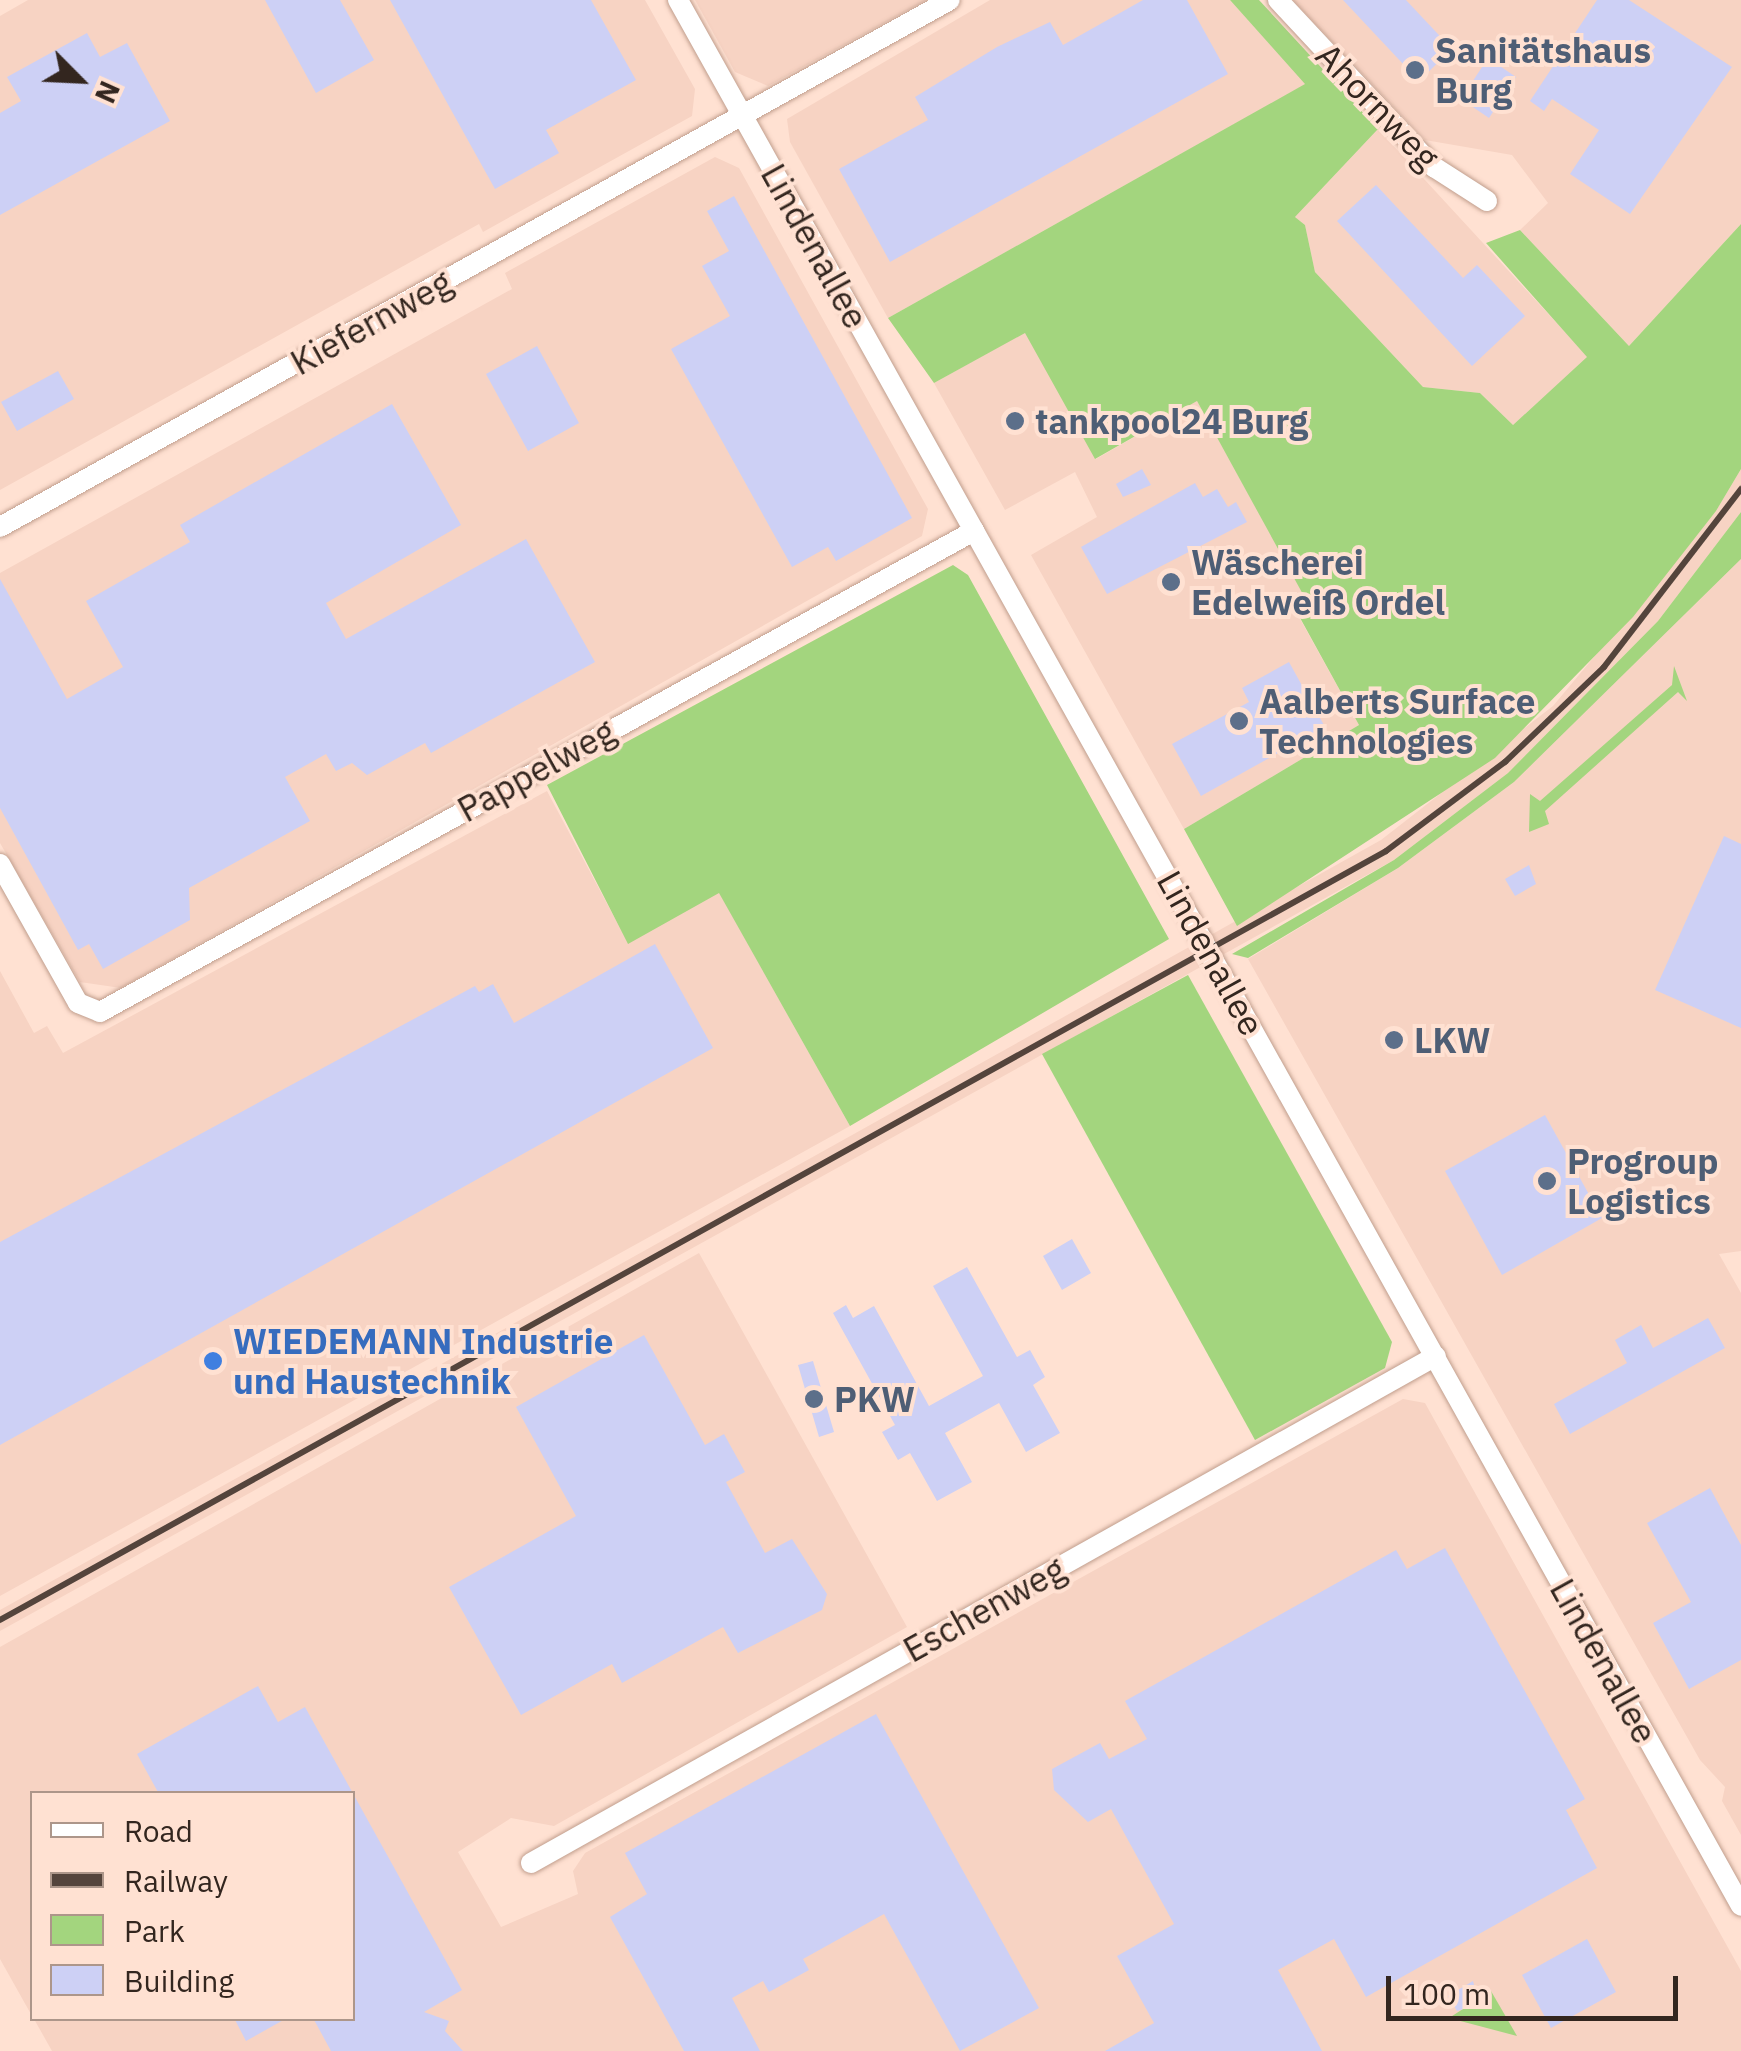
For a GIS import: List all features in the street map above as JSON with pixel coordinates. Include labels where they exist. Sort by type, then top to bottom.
[{"type":"street","name":"Lindenallee","points":[[678,0],[1741,1906]]},
{"type":"street","name":"Kiefernweg","points":[[0,527],[950,0]]},
{"type":"street","name":"Ahornweg","points":[[1278,0],[1434,166],[1487,201]]},
{"type":"street","name":"Pappelweg","points":[[0,864],[78,1003],[100,1012],[974,530]]},
{"type":"street","name":"Eschenweg","points":[[531,1862],[1436,1356]]},
{"type":"shaded area","points":[[28,0],[645,0],[695,89],[692,116],[483,232],[479,224],[0,490],[0,16]]},
{"type":"shaded area","points":[[695,0],[926,0],[768,86],[735,72]]},
{"type":"shaded area","points":[[990,0],[1230,0],[1306,84],[888,318],[790,142],[787,119]]},
{"type":"shaded area","points":[[1293,0],[1741,0],[1741,224],[1629,346],[1520,230],[1548,203],[1512,155],[1425,140]]},
{"type":"shaded area","points":[[1378,129],[1588,357],[1513,425],[1480,393],[1423,387],[1315,272],[1305,225],[1295,217]]},
{"type":"shaded area","points":[[715,157],[739,168],[928,509],[922,536],[121,988],[80,982],[0,843],[0,573],[512,289],[505,273]]},
{"type":"shaded area","points":[[1025,332],[1096,459],[1197,401],[1312,609],[1299,617],[1359,725],[1184,829],[1031,555],[1097,517],[1075,472],[1005,510],[934,383]]},
{"type":"shaded area","points":[[1741,469],[1741,512],[1658,621],[1508,773],[1394,860],[0,1631],[0,1610],[1381,840],[1553,706],[1716,511]]},
{"type":"shaded area","points":[[1741,559],[1741,1251],[1719,1254],[1741,1293],[1741,1835],[1722,1801],[1725,1787],[1700,1760],[1248,959],[1398,868],[1514,782]]},
{"type":"shaded area","name":"WIEDEMANN Industrie und Haustechnik","points":[[547,791],[628,943],[719,892],[850,1126],[0,1596],[0,971],[34,1033],[47,1026],[63,1053]]},
{"type":"shaded area","points":[[699,1253],[907,1627],[554,1826],[511,1818],[458,1852],[501,1927],[578,1894],[573,1871],[585,1853],[1403,1399],[1425,1403],[1741,1971],[1741,2051],[52,2051],[35,2021],[355,2021],[355,1791],[30,1791],[30,2012],[0,1959],[0,1647]]},
{"type":"green space","points":[[1230,0],[1259,0],[1378,129],[1295,217],[1305,225],[1315,272],[1423,387],[1480,393],[1513,425],[1587,357],[1486,243],[1520,230],[1629,346],[1741,224],[1741,469],[1716,511],[1633,617],[1495,758],[1237,926],[1184,829],[1359,725],[1299,616],[1311,609],[1197,401],[1095,459],[1025,333],[934,383],[888,318],[1305,84]]},
{"type":"green space","points":[[1741,512],[1741,559],[1514,782],[1398,868],[1248,958],[1232,954],[1394,860],[1508,773],[1658,621]]},
{"type":"green space","points":[[953,565],[968,575],[1169,939],[850,1126],[719,893],[628,944],[547,785]]},
{"type":"green space","points":[[1674,666],[1687,701],[1678,692],[1545,811],[1549,824],[1529,832],[1530,794],[1540,801],[1672,685]]},
{"type":"green space","points":[[1188,975],[1392,1342],[1385,1368],[1255,1440],[1042,1054]]},
{"type":"green space","points":[[1491,1991],[1517,2036],[1449,2018]]},
{"type":"building","points":[[265,0],[340,0],[374,60],[316,93]]},
{"type":"building","points":[[390,0],[591,0],[636,80],[546,130],[559,153],[495,189]]},
{"type":"building","points":[[1143,0],[1187,0],[1228,74],[890,262],[839,169],[928,120],[915,97],[997,47],[1050,22],[1063,45]]},
{"type":"building","points":[[1343,0],[1406,0],[1452,49],[1419,81]]},
{"type":"building","points":[[1597,0],[1629,0],[1732,67],[1630,214],[1570,174],[1599,130],[1552,99],[1544,111],[1530,101]]},
{"type":"building","points":[[87,33],[100,57],[127,43],[170,121],[0,215],[0,113],[21,101],[7,77]]},
{"type":"building","points":[[1488,58],[1516,77],[1489,118],[1461,99]]},
{"type":"building","points":[[1376,185],[1463,278],[1477,265],[1525,316],[1472,366],[1337,221]]},
{"type":"building","points":[[734,196],[912,518],[836,561],[828,547],[792,567],[671,349],[730,316],[702,266],[729,251],[707,211]]},
{"type":"building","points":[[537,346],[579,423],[528,451],[486,374]]},
{"type":"building","points":[[58,371],[74,399],[17,431],[1,402]]},
{"type":"building","points":[[392,404],[461,525],[326,603],[346,639],[526,539],[595,662],[431,753],[425,743],[367,775],[352,763],[336,771],[326,754],[285,777],[310,821],[189,888],[190,920],[103,969],[89,944],[78,950],[0,808],[0,579],[67,699],[123,667],[86,601],[190,542],[180,525]]},
{"type":"building","points":[[1142,469],[1151,485],[1123,497],[1116,484]]},
{"type":"building","points":[[1195,483],[1203,497],[1217,489],[1228,507],[1236,502],[1247,522],[1107,594],[1081,547]]},
{"type":"building","points":[[1289,662],[1325,727],[1201,796],[1172,744],[1249,702],[1242,688]]},
{"type":"building","points":[[1724,836],[1741,844],[1741,1028],[1655,990]]},
{"type":"building","points":[[1529,865],[1536,884],[1515,896],[1505,879]]},
{"type":"building","points":[[655,944],[713,1048],[0,1445],[0,1242],[475,986],[479,992],[493,984],[514,1023]]},
{"type":"building","points":[[1545,1115],[1602,1218],[1502,1275],[1445,1171]]},
{"type":"building","points":[[1072,1239],[1091,1273],[1062,1290],[1043,1256]]},
{"type":"building","points":[[967,1267],[1017,1357],[1030,1350],[1045,1377],[1033,1385],[1060,1433],[1026,1452],[999,1403],[945,1433],[972,1482],[937,1501],[910,1453],[898,1460],[882,1432],[895,1425],[833,1313],[846,1305],[853,1318],[874,1306],[929,1406],[983,1376],[933,1286]]},
{"type":"building","points":[[1708,1318],[1725,1348],[1570,1434],[1554,1404],[1627,1363],[1615,1340],[1641,1325],[1653,1348]]},
{"type":"building","points":[[644,1335],[705,1445],[724,1434],[745,1472],[726,1482],[765,1553],[792,1539],[827,1594],[822,1610],[738,1653],[723,1627],[622,1683],[612,1664],[521,1715],[449,1587],[576,1516],[516,1407]]},
{"type":"building","name":"PKW","points":[[813,1361],[834,1432],[819,1437],[798,1365]]},
{"type":"building","points":[[1710,1488],[1741,1545],[1741,1660],[1689,1689],[1653,1623],[1691,1602],[1647,1523]]},
{"type":"building","points":[[1445,1548],[1585,1799],[1566,1810],[1597,1868],[1366,1997],[1334,1939],[1278,1970],[1322,2051],[1105,2051],[1154,2023],[1117,1956],[1174,1924],[1111,1809],[1088,1822],[1054,1790],[1052,1769],[1100,1743],[1109,1759],[1147,1739],[1125,1701],[1396,1550],[1407,1569]]},
{"type":"building","points":[[258,1686],[278,1722],[305,1707],[352,1791],[157,1791],[137,1754]]},
{"type":"building","points":[[876,1714],[1039,2008],[960,2051],[884,1914],[803,1959],[809,1970],[769,1992],[763,1981],[732,1998],[760,2051],[684,2051],[610,1917],[647,1894],[625,1853]]},
{"type":"building","points":[[355,1797],[462,1990],[424,2012],[449,2021],[445,2031],[463,2051],[331,2051],[315,2021],[355,2021]]},
{"type":"building","points":[[1587,1939],[1616,1992],[1551,2028],[1522,1975]]},
{"type":"building","points":[[1473,1981],[1479,2004],[1457,2011],[1448,1996]]},
{"type":"building","points":[[236,2021],[282,2021],[246,2041]]},
{"type":"railway","points":[[0,1620],[1386,851],[1505,762],[1604,667],[1741,489]]},
{"type":"place","name":"Sanitätshaus Burg","points":[[1415,70]]},
{"type":"place","name":"tankpool24 Burg","points":[[1015,421]]},
{"type":"place","name":"Wäscherei Edelweiß Ordel","points":[[1171,582]]},
{"type":"place","name":"Aalberts Surface Technologies","points":[[1239,721]]},
{"type":"place","name":"LKW","points":[[1394,1040]]},
{"type":"place","name":"Progroup Logistics","points":[[1547,1181]]},
{"type":"place","name":"WIEDEMANN Industrie und Haustechnik","points":[[213,1361]]},
{"type":"place","name":"PKW","points":[[814,1399]]}]
